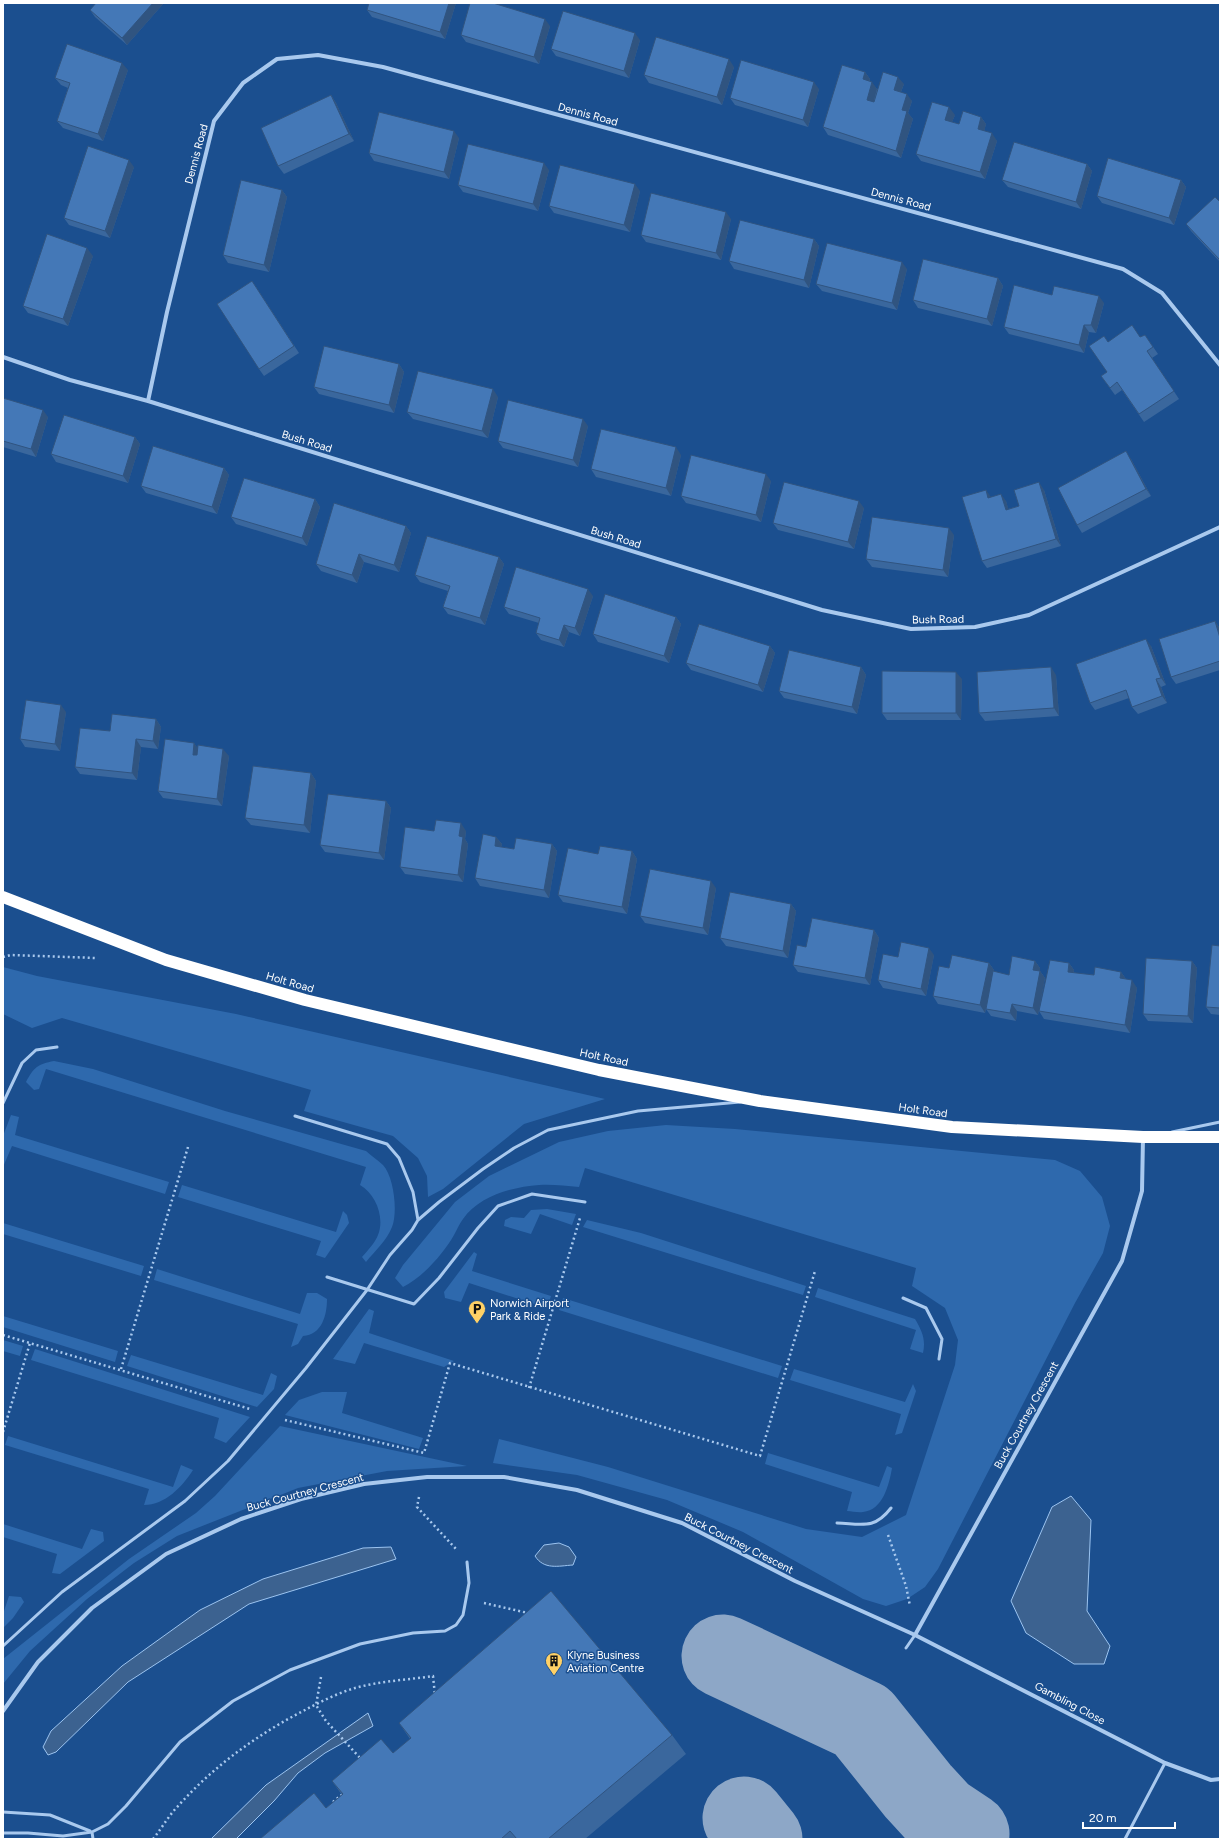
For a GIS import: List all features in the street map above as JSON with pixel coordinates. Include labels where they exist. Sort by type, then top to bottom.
[{"type":"highway","name":"Holt Road","points":[[3,898],[166,960],[305,1000],[599,1070],[760,1101],[952,1127],[1143,1138],[1220,1137]]},
{"type":"street","name":"Dennis Road","points":[[148,401],[170,297],[214,121],[242,83],[277,59],[318,55],[382,67],[1123,269],[1162,293],[1220,365]]},
{"type":"street","name":"Bush Road","points":[[3,358],[70,380],[148,401],[822,610],[911,629],[975,627],[1029,615],[1220,527]]},
{"type":"street","name":"Buck Courtney Crescent","points":[[3,1711],[38,1662],[92,1608],[166,1554],[241,1518],[301,1500],[364,1484],[421,1478],[504,1477],[577,1490],[674,1520],[809,1588],[915,1635],[1122,1261],[1142,1191],[1143,1138]]},
{"type":"street","name":"Gambling Close","points":[[915,1635],[1165,1763],[1211,1780],[1220,1779]]},
{"type":"lane","points":[[3,1103],[22,1063],[36,1050],[57,1047]]},
{"type":"lane","points":[[3,1646],[62,1592],[185,1501],[228,1461],[268,1415],[367,1290],[390,1255],[412,1230],[418,1220],[439,1202],[508,1152],[548,1130],[638,1111],[760,1101]]},
{"type":"lane","points":[[295,1116],[387,1144],[399,1158],[413,1192],[418,1220]]},
{"type":"lane","points":[[1143,1138],[1220,1122]]},
{"type":"lane","points":[[327,1277],[414,1304],[439,1278],[478,1228],[498,1206],[532,1194],[585,1202]]},
{"type":"lane","points":[[903,1298],[926,1308],[942,1339],[939,1359]]},
{"type":"lane","points":[[837,1523],[870,1524],[882,1520],[891,1508]]},
{"type":"lane","points":[[3,1833],[28,1832],[63,1836],[92,1832],[108,1824],[126,1806],[180,1742],[233,1701],[290,1670],[360,1644],[413,1634],[445,1631],[456,1625],[463,1615],[468,1583],[468,1562]]},
{"type":"lane","points":[[906,1648],[915,1635]]},
{"type":"lane","points":[[1125,1839],[1165,1763]]},
{"type":"lane","points":[[3,1812],[50,1815],[92,1832]]},
{"type":"lane","points":[[92,1832],[93,1839]]},
{"type":"path","points":[[3,957],[11,955],[104,958]]},
{"type":"path","points":[[121,1369],[188,1147]]},
{"type":"path","points":[[529,1388],[585,1202]]},
{"type":"path","points":[[468,1562],[417,1507],[424,1453],[450,1363],[529,1388],[760,1456],[815,1271]]},
{"type":"path","points":[[3,1335],[121,1369],[282,1420],[424,1453]]},
{"type":"path","points":[[3,1432],[30,1343]]},
{"type":"path","points":[[882,1520],[895,1551],[906,1586],[915,1635]]},
{"type":"path","points":[[466,1599],[530,1614]]},
{"type":"path","points":[[325,1657],[316,1705],[326,1721],[364,1763]]},
{"type":"path","points":[[153,1839],[178,1806],[223,1762],[249,1743],[284,1721],[316,1705],[355,1688],[433,1676],[435,1698]]},
{"type":"path","points":[[333,1802],[350,1789]]},
{"type":"shaded area","points":[[3,967],[37,976],[236,1014],[605,1099],[524,1124],[443,1189],[428,1197],[427,1176],[418,1158],[393,1136],[304,1111],[311,1090],[62,1018],[32,1028],[3,1014]]},
{"type":"shaded area","points":[[54,1061],[93,1069],[225,1111],[366,1151],[383,1165],[390,1178],[394,1195],[395,1213],[390,1232],[366,1262],[362,1257],[377,1238],[380,1228],[380,1214],[371,1194],[360,1185],[366,1167],[46,1069],[39,1089],[34,1090],[26,1082],[34,1070],[44,1063]]},
{"type":"shaded area","points":[[11,1115],[19,1117],[15,1135],[169,1182],[165,1194],[12,1146],[3,1167],[3,1136]]},
{"type":"shaded area","points":[[666,1125],[735,1129],[1055,1160],[1080,1171],[1102,1197],[1110,1226],[1103,1253],[1075,1303],[938,1569],[925,1587],[907,1599],[886,1606],[863,1599],[743,1532],[667,1500],[577,1475],[493,1463],[499,1439],[608,1467],[806,1529],[862,1537],[906,1515],[955,1365],[958,1340],[945,1308],[912,1286],[916,1268],[585,1168],[579,1187],[549,1185],[529,1186],[497,1194],[478,1204],[462,1221],[454,1235],[432,1264],[418,1278],[403,1287],[395,1278],[403,1265],[455,1202],[489,1176],[559,1142],[608,1131]]},
{"type":"shaded area","points":[[182,1185],[336,1232],[343,1211],[347,1215],[349,1223],[325,1258],[316,1255],[321,1241],[178,1197]]},
{"type":"shaded area","points":[[547,1209],[576,1214],[572,1225],[540,1214],[531,1234],[504,1226],[505,1220],[511,1217],[524,1218],[531,1210]]},
{"type":"shaded area","points":[[587,1220],[641,1233],[806,1286],[803,1295],[583,1227]]},
{"type":"shaded area","points":[[3,1223],[144,1266],[141,1276],[3,1234]]},
{"type":"shaded area","points":[[474,1252],[477,1254],[472,1271],[551,1296],[547,1308],[469,1283],[461,1302],[445,1298],[444,1292]]},
{"type":"shaded area","points":[[157,1269],[300,1314],[307,1293],[317,1293],[327,1299],[326,1311],[319,1328],[309,1335],[303,1336],[298,1344],[291,1347],[298,1324],[154,1280]]},
{"type":"shaded area","points":[[818,1288],[915,1319],[923,1335],[923,1353],[910,1349],[916,1330],[815,1297]]},
{"type":"shaded area","points":[[563,1298],[782,1366],[778,1378],[559,1310]]},
{"type":"shaded area","points":[[369,1309],[374,1311],[369,1333],[454,1361],[444,1367],[364,1343],[355,1364],[333,1359]]},
{"type":"shaded area","points":[[3,1316],[118,1351],[115,1362],[3,1327]]},
{"type":"shaded area","points":[[3,1340],[23,1346],[20,1356],[3,1351]]},
{"type":"shaded area","points":[[35,1349],[250,1417],[226,1443],[214,1438],[219,1418],[31,1360]]},
{"type":"shaded area","points":[[131,1355],[263,1395],[271,1373],[277,1376],[274,1389],[257,1407],[127,1366]]},
{"type":"shaded area","points":[[794,1369],[905,1402],[913,1384],[916,1391],[902,1433],[895,1435],[901,1414],[790,1380]]},
{"type":"shaded area","points":[[322,1392],[347,1392],[342,1413],[423,1438],[419,1449],[285,1415],[299,1400]]},
{"type":"shaded area","points":[[280,1426],[467,1466],[387,1471],[298,1488],[177,1536],[134,1563],[87,1599],[30,1651],[3,1684],[3,1659],[129,1559],[196,1513],[215,1496]]},
{"type":"shaded area","points":[[8,1436],[173,1487],[181,1465],[193,1470],[184,1483],[172,1494],[159,1502],[144,1505],[149,1489],[5,1445]]},
{"type":"shaded area","points":[[768,1453],[879,1487],[887,1466],[892,1468],[887,1489],[876,1507],[863,1512],[847,1511],[852,1492],[765,1464]]},
{"type":"shaded area","points":[[1071,1496],[1091,1520],[1087,1611],[1110,1646],[1104,1664],[1074,1664],[1026,1633],[1011,1601],[1052,1507]]},
{"type":"shaded area","points":[[3,1524],[82,1549],[91,1529],[103,1532],[104,1541],[60,1574],[52,1573],[57,1554],[3,1537]]},
{"type":"shaded area","points":[[559,1543],[569,1547],[576,1557],[573,1565],[547,1565],[535,1556],[544,1545]]},
{"type":"shaded area","points":[[391,1547],[396,1559],[249,1604],[128,1682],[56,1752],[48,1755],[43,1747],[51,1731],[122,1666],[200,1610],[263,1579],[363,1548]]},
{"type":"shaded area","points":[[9,1596],[21,1597],[24,1602],[13,1618],[3,1628],[3,1614]]},
{"type":"shaded area","points":[[368,1713],[373,1726],[325,1753],[298,1773],[274,1801],[236,1839],[211,1839],[266,1785]]},
{"type":"building","points":[[96,3],[153,3],[122,38],[90,10]]},
{"type":"building","points":[[369,3],[449,3],[440,32],[367,10]]},
{"type":"building","points":[[470,3],[493,3],[545,19],[534,57],[461,35]]},
{"type":"building","points":[[563,11],[635,33],[624,71],[551,49]]},
{"type":"building","points":[[656,37],[729,59],[717,97],[644,75]]},
{"type":"building","points":[[67,44],[122,63],[98,134],[57,121],[70,83],[55,78]]},
{"type":"building","points":[[741,60],[814,82],[803,120],[730,98]]},
{"type":"building","points":[[842,65],[865,72],[863,79],[872,82],[867,100],[874,102],[883,72],[898,77],[894,90],[907,94],[902,110],[907,111],[896,151],[823,127]]},
{"type":"building","points":[[331,95],[349,134],[278,166],[261,128]]},
{"type":"building","points":[[932,102],[949,107],[945,120],[959,124],[963,111],[981,117],[978,129],[992,133],[980,172],[916,154]]},
{"type":"building","points":[[379,112],[454,131],[444,172],[369,153]]},
{"type":"building","points":[[1014,142],[1087,164],[1076,202],[1002,180]]},
{"type":"building","points":[[468,144],[544,163],[533,204],[458,185]]},
{"type":"building","points":[[88,146],[129,160],[105,231],[64,218]]},
{"type":"building","points":[[1108,158],[1181,180],[1169,218],[1097,196]]},
{"type":"building","points":[[560,165],[635,184],[624,225],[549,206]]},
{"type":"building","points":[[241,180],[282,190],[264,265],[223,255]]},
{"type":"building","points":[[651,193],[726,212],[716,253],[641,235]]},
{"type":"building","points":[[1215,197],[1220,202],[1220,260],[1186,224]]},
{"type":"building","points":[[740,220],[814,239],[804,280],[729,261]]},
{"type":"building","points":[[47,234],[87,248],[63,319],[23,306]]},
{"type":"building","points":[[827,243],[902,262],[892,303],[816,284]]},
{"type":"building","points":[[923,259],[998,278],[987,319],[913,300]]},
{"type":"building","points":[[252,281],[294,346],[259,369],[217,304]]},
{"type":"building","points":[[1014,285],[1052,295],[1054,286],[1099,296],[1091,325],[1084,325],[1079,345],[1004,327]]},
{"type":"building","points":[[1132,325],[1140,337],[1145,335],[1153,347],[1147,351],[1174,391],[1139,414],[1117,382],[1110,388],[1101,376],[1107,372],[1089,346],[1104,336],[1108,342]]},
{"type":"building","points":[[324,346],[399,364],[389,405],[314,387]]},
{"type":"building","points":[[418,371],[493,389],[482,431],[407,412]]},
{"type":"building","points":[[3,398],[43,410],[31,449],[3,441]]},
{"type":"building","points":[[508,400],[583,419],[573,460],[498,441]]},
{"type":"building","points":[[64,415],[135,437],[123,476],[51,454]]},
{"type":"building","points":[[601,429],[676,447],[666,488],[591,469]]},
{"type":"building","points":[[153,446],[224,468],[212,507],[141,486]]},
{"type":"building","points":[[1126,451],[1146,489],[1077,525],[1058,488]]},
{"type":"building","points":[[691,455],[766,474],[756,515],[681,496]]},
{"type":"building","points":[[244,478],[315,499],[302,538],[231,517]]},
{"type":"building","points":[[784,482],[859,501],[848,542],[773,523]]},
{"type":"building","points":[[1039,482],[1056,539],[982,561],[962,497],[986,490],[988,498],[1001,494],[1006,510],[1019,506],[1014,490]]},
{"type":"building","points":[[334,503],[406,526],[394,565],[359,554],[352,575],[316,564]]},
{"type":"building","points":[[872,517],[949,528],[943,570],[866,559]]},
{"type":"building","points":[[427,536],[499,557],[480,618],[443,607],[450,586],[415,575]]},
{"type":"building","points":[[516,567],[588,589],[575,628],[564,625],[559,640],[536,633],[540,618],[504,607]]},
{"type":"building","points":[[605,594],[676,617],[664,656],[593,634]]},
{"type":"building","points":[[1215,621],[1220,638],[1220,661],[1171,677],[1159,639]]},
{"type":"building","points":[[699,624],[770,646],[758,685],[686,663]]},
{"type":"building","points":[[1146,639],[1161,678],[1156,679],[1162,696],[1132,707],[1126,690],[1090,703],[1076,664]]},
{"type":"building","points":[[789,650],[861,667],[852,707],[779,691]]},
{"type":"building","points":[[1051,667],[1054,708],[979,713],[977,672]]},
{"type":"building","points":[[882,671],[956,672],[956,713],[882,713]]},
{"type":"building","points":[[26,700],[61,705],[55,744],[20,739]]},
{"type":"building","points":[[112,714],[156,719],[153,741],[136,739],[132,773],[75,767],[80,728],[110,731]]},
{"type":"building","points":[[165,739],[194,743],[193,755],[197,755],[198,745],[223,749],[217,799],[158,791]]},
{"type":"building","points":[[253,766],[311,773],[304,825],[245,818]]},
{"type":"building","points":[[328,794],[386,801],[379,853],[320,845]]},
{"type":"building","points":[[436,820],[461,823],[459,836],[463,837],[458,875],[400,867],[405,827],[434,831]]},
{"type":"building","points":[[483,834],[496,837],[495,846],[514,849],[516,838],[552,844],[544,890],[475,878]]},
{"type":"building","points":[[600,846],[632,851],[622,907],[558,895],[568,848],[598,854]]},
{"type":"building","points":[[650,869],[711,881],[703,928],[640,916]]},
{"type":"building","points":[[730,892],[791,904],[783,951],[720,938]]},
{"type":"building","points":[[812,918],[874,930],[865,978],[793,965],[797,945],[806,947]]},
{"type":"building","points":[[901,942],[929,948],[921,989],[878,980],[883,954],[898,957]]},
{"type":"building","points":[[1212,945],[1220,946],[1220,1008],[1206,1007]]},
{"type":"building","points":[[952,955],[989,963],[980,1005],[933,996],[939,966],[949,968]]},
{"type":"building","points":[[1012,956],[1035,961],[1033,970],[1040,971],[1033,1008],[1012,1004],[1010,1013],[986,1009],[993,971],[1009,975]]},
{"type":"building","points":[[1146,958],[1192,961],[1188,1016],[1143,1014]]},
{"type":"building","points":[[1050,960],[1069,963],[1068,972],[1094,975],[1095,967],[1121,972],[1120,978],[1132,980],[1125,1025],[1039,1011]]},
{"type":"building","name":"Klyne Business Aviation Centre","points":[[551,1591],[672,1735],[548,1839],[517,1839],[510,1831],[501,1839],[260,1839],[314,1793],[326,1808],[343,1794],[332,1781],[381,1739],[393,1753],[411,1738],[399,1723]]},
{"type":"taxiway","points":[[723,1656],[862,1721],[918,1791],[941,1816],[968,1834]]},
{"type":"taxiway","points":[[744,1818],[761,1839]]},
{"type":"place","name":"Norwich Airport Park & Ride","points":[[477,1324]]},
{"type":"place","name":"Klyne Business Aviation Centre","points":[[554,1676]]}]
